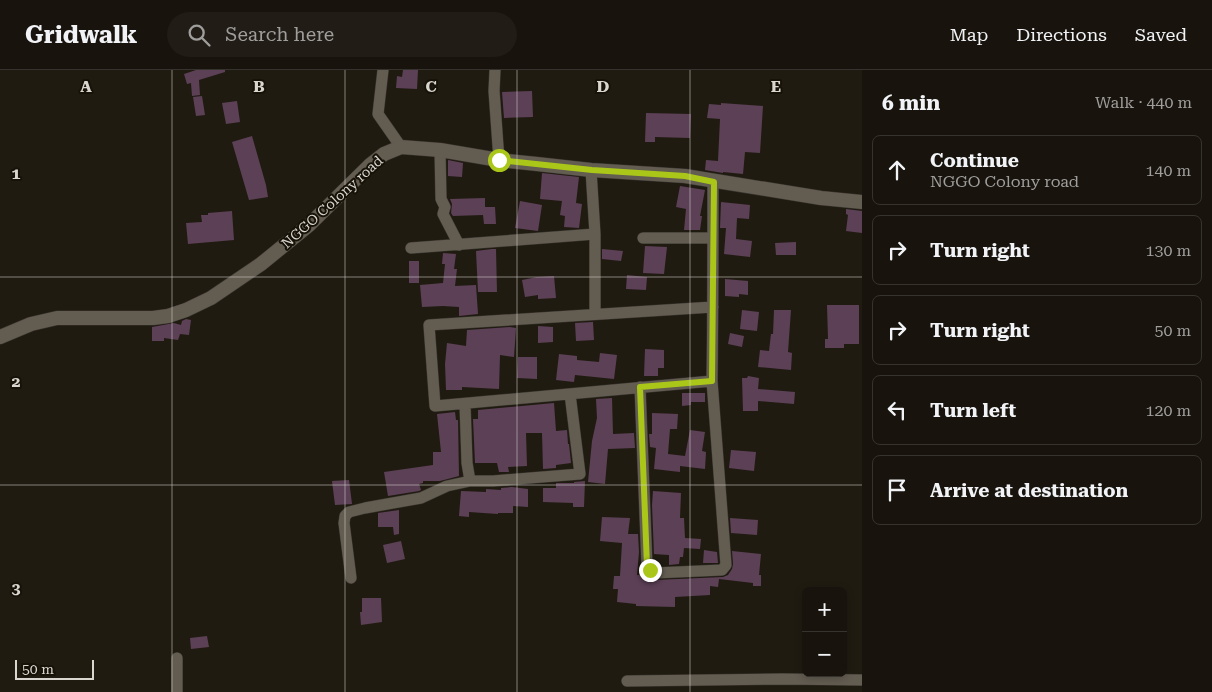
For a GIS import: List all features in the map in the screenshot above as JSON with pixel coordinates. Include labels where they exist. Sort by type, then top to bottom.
[{"type":"street","points":[[383,70],[378,114],[400,147],[440,150],[499,160],[592,170],[685,176],[821,198],[862,202]]},
{"type":"street","points":[[495,70],[494,91],[499,160]]},
{"type":"street","name":"NGGO Colony road","points":[[0,337],[31,324],[57,318],[153,318],[168,316],[186,310],[211,298],[260,264],[309,225],[370,164],[384,154],[400,147]]},
{"type":"street","points":[[440,150],[441,199],[445,207],[443,214],[459,245]]},
{"type":"street","points":[[592,170],[595,234],[595,314]]},
{"type":"street","points":[[640,387],[647,566],[655,573],[722,570],[726,565],[712,381],[714,182]]},
{"type":"street","points":[[411,248],[595,234]]},
{"type":"street","points":[[644,238],[713,238]]},
{"type":"street","points":[[712,381],[435,406],[429,325],[713,306]]},
{"type":"street","points":[[350,578],[344,522],[345,516],[349,512],[421,498],[447,486],[470,481],[580,474],[570,394]]},
{"type":"street","points":[[465,404],[467,463],[470,481]]},
{"type":"street","points":[[177,658],[177,692]]},
{"type":"street","points":[[627,681],[862,680]]},
{"type":"building","points":[[196,70],[225,70],[225,72],[199,80],[200,95],[192,96],[191,83],[187,84],[184,74]]},
{"type":"building","points":[[403,70],[418,70],[417,89],[396,88],[397,76],[402,77]]},
{"type":"building","points":[[532,91],[533,117],[504,118],[502,92]]},
{"type":"building","points":[[202,96],[205,115],[196,116],[193,97]]},
{"type":"building","points":[[237,101],[240,122],[226,124],[222,103]]},
{"type":"building","points":[[721,103],[763,106],[760,153],[745,152],[743,174],[705,170],[706,160],[718,161],[720,119],[707,118],[709,104],[721,105]]},
{"type":"building","points":[[646,113],[691,114],[690,138],[655,137],[655,142],[645,142]]},
{"type":"building","points":[[252,136],[268,197],[249,200],[232,142]]},
{"type":"building","points":[[448,160],[463,163],[462,177],[448,176]]},
{"type":"building","points":[[542,173],[579,177],[576,203],[582,204],[579,228],[564,227],[565,216],[560,215],[562,201],[540,199]]},
{"type":"building","points":[[680,186],[705,190],[700,216],[702,216],[700,230],[684,230],[686,209],[676,207]]},
{"type":"building","points":[[485,198],[485,207],[495,207],[496,224],[484,224],[483,215],[453,216],[451,213],[452,204],[450,199]]},
{"type":"building","points":[[520,201],[542,205],[538,231],[515,228]]},
{"type":"building","points":[[721,202],[750,205],[749,219],[737,218],[736,239],[752,241],[750,257],[724,254],[726,228],[720,228]]},
{"type":"building","points":[[846,209],[862,211],[862,233],[846,231],[848,215],[846,214]]},
{"type":"building","points":[[232,211],[234,240],[188,244],[186,223],[202,222],[201,215],[208,215],[208,213]]},
{"type":"building","points":[[796,242],[796,255],[776,255],[775,243]]},
{"type":"building","points":[[645,246],[667,247],[664,274],[643,273]]},
{"type":"building","points":[[496,249],[497,292],[478,292],[476,251]]},
{"type":"building","points":[[602,249],[623,251],[621,261],[602,259]]},
{"type":"building","points":[[443,253],[456,254],[454,269],[457,269],[455,286],[476,285],[478,314],[459,316],[459,307],[422,307],[420,285],[443,283],[445,264],[442,264]]},
{"type":"building","points":[[409,261],[419,261],[419,283],[409,283]]},
{"type":"building","points":[[627,275],[647,277],[646,290],[626,289]]},
{"type":"building","points":[[554,276],[556,298],[538,299],[538,295],[525,297],[522,280]]},
{"type":"building","points":[[725,279],[748,281],[748,295],[739,294],[739,297],[725,296]]},
{"type":"building","points":[[827,305],[859,305],[859,344],[844,344],[844,348],[825,348],[825,339],[828,339]]},
{"type":"building","points":[[742,310],[759,312],[757,331],[740,329]]},
{"type":"building","points":[[774,310],[791,310],[788,352],[792,353],[791,370],[758,367],[760,350],[769,351],[771,334],[773,334]]},
{"type":"building","points":[[186,319],[191,320],[189,335],[180,334],[178,340],[164,338],[164,341],[152,341],[152,327],[174,323],[181,325],[182,321]]},
{"type":"building","points":[[593,322],[594,340],[576,341],[575,323]]},
{"type":"building","points":[[538,326],[553,327],[553,342],[538,343]]},
{"type":"building","points":[[516,328],[514,357],[500,355],[499,389],[462,387],[462,390],[446,390],[445,364],[447,343],[466,346],[467,330]]},
{"type":"building","points":[[730,333],[744,336],[742,347],[728,344]]},
{"type":"building","points":[[645,349],[664,350],[664,368],[658,368],[658,376],[644,376]]},
{"type":"building","points":[[600,353],[617,355],[614,379],[575,375],[574,382],[556,380],[559,354],[577,356],[577,360],[599,362]]},
{"type":"building","points":[[518,357],[537,357],[537,379],[517,378]]},
{"type":"building","points":[[748,376],[759,378],[758,389],[795,392],[794,404],[758,401],[758,411],[743,411],[742,378],[747,378]]},
{"type":"building","points":[[682,393],[705,393],[705,402],[691,402],[691,405],[682,406]]},
{"type":"building","points":[[612,398],[613,434],[634,433],[635,448],[608,449],[605,484],[588,482],[592,441],[597,418],[596,399]]},
{"type":"building","points":[[554,403],[556,431],[567,430],[571,463],[556,465],[556,468],[543,469],[542,433],[526,433],[527,466],[508,467],[509,472],[499,472],[497,463],[475,463],[473,419],[478,419],[478,410]]},
{"type":"building","points":[[455,412],[456,420],[458,420],[459,476],[440,481],[423,481],[423,483],[419,484],[421,490],[419,491],[388,496],[384,472],[433,465],[433,452],[441,452],[437,414]]},
{"type":"building","points":[[652,413],[678,414],[677,429],[670,429],[668,454],[685,456],[690,430],[705,432],[702,451],[706,452],[705,469],[680,466],[680,472],[654,469],[656,448],[650,447],[649,434],[652,434]]},
{"type":"building","points":[[731,450],[756,452],[754,471],[729,468]]},
{"type":"building","points":[[349,480],[352,504],[335,505],[332,481]]},
{"type":"building","points":[[585,481],[584,507],[573,507],[573,503],[543,502],[543,488],[556,488],[556,483]]},
{"type":"building","points":[[501,488],[528,489],[528,507],[513,506],[513,513],[469,512],[469,517],[459,516],[461,491],[486,492],[486,489],[501,490]]},
{"type":"building","points":[[653,491],[681,493],[680,518],[684,518],[685,538],[701,539],[700,549],[684,548],[683,557],[680,557],[679,564],[669,565],[669,555],[654,554]]},
{"type":"building","points":[[399,510],[399,534],[394,535],[393,527],[378,527],[378,513]]},
{"type":"building","points":[[602,517],[630,518],[628,534],[638,534],[637,575],[644,575],[655,580],[723,577],[728,575],[732,569],[732,551],[761,554],[759,575],[761,575],[761,586],[753,586],[753,583],[719,579],[718,587],[710,586],[710,595],[675,597],[675,607],[636,606],[636,604],[617,602],[618,589],[613,589],[614,576],[620,576],[622,543],[600,541]]},
{"type":"building","points":[[730,518],[758,520],[757,535],[731,533]]},
{"type":"building","points":[[401,541],[405,559],[387,563],[383,545]]},
{"type":"building","points":[[704,550],[717,552],[718,563],[703,563]]},
{"type":"building","points":[[362,598],[381,598],[382,622],[361,625]]},
{"type":"building","points":[[207,636],[209,647],[191,649],[190,638]]},
{"type":"route","points":[[499,160],[592,170],[685,176],[714,182],[712,381],[640,387],[647,566],[650,570]]}]
